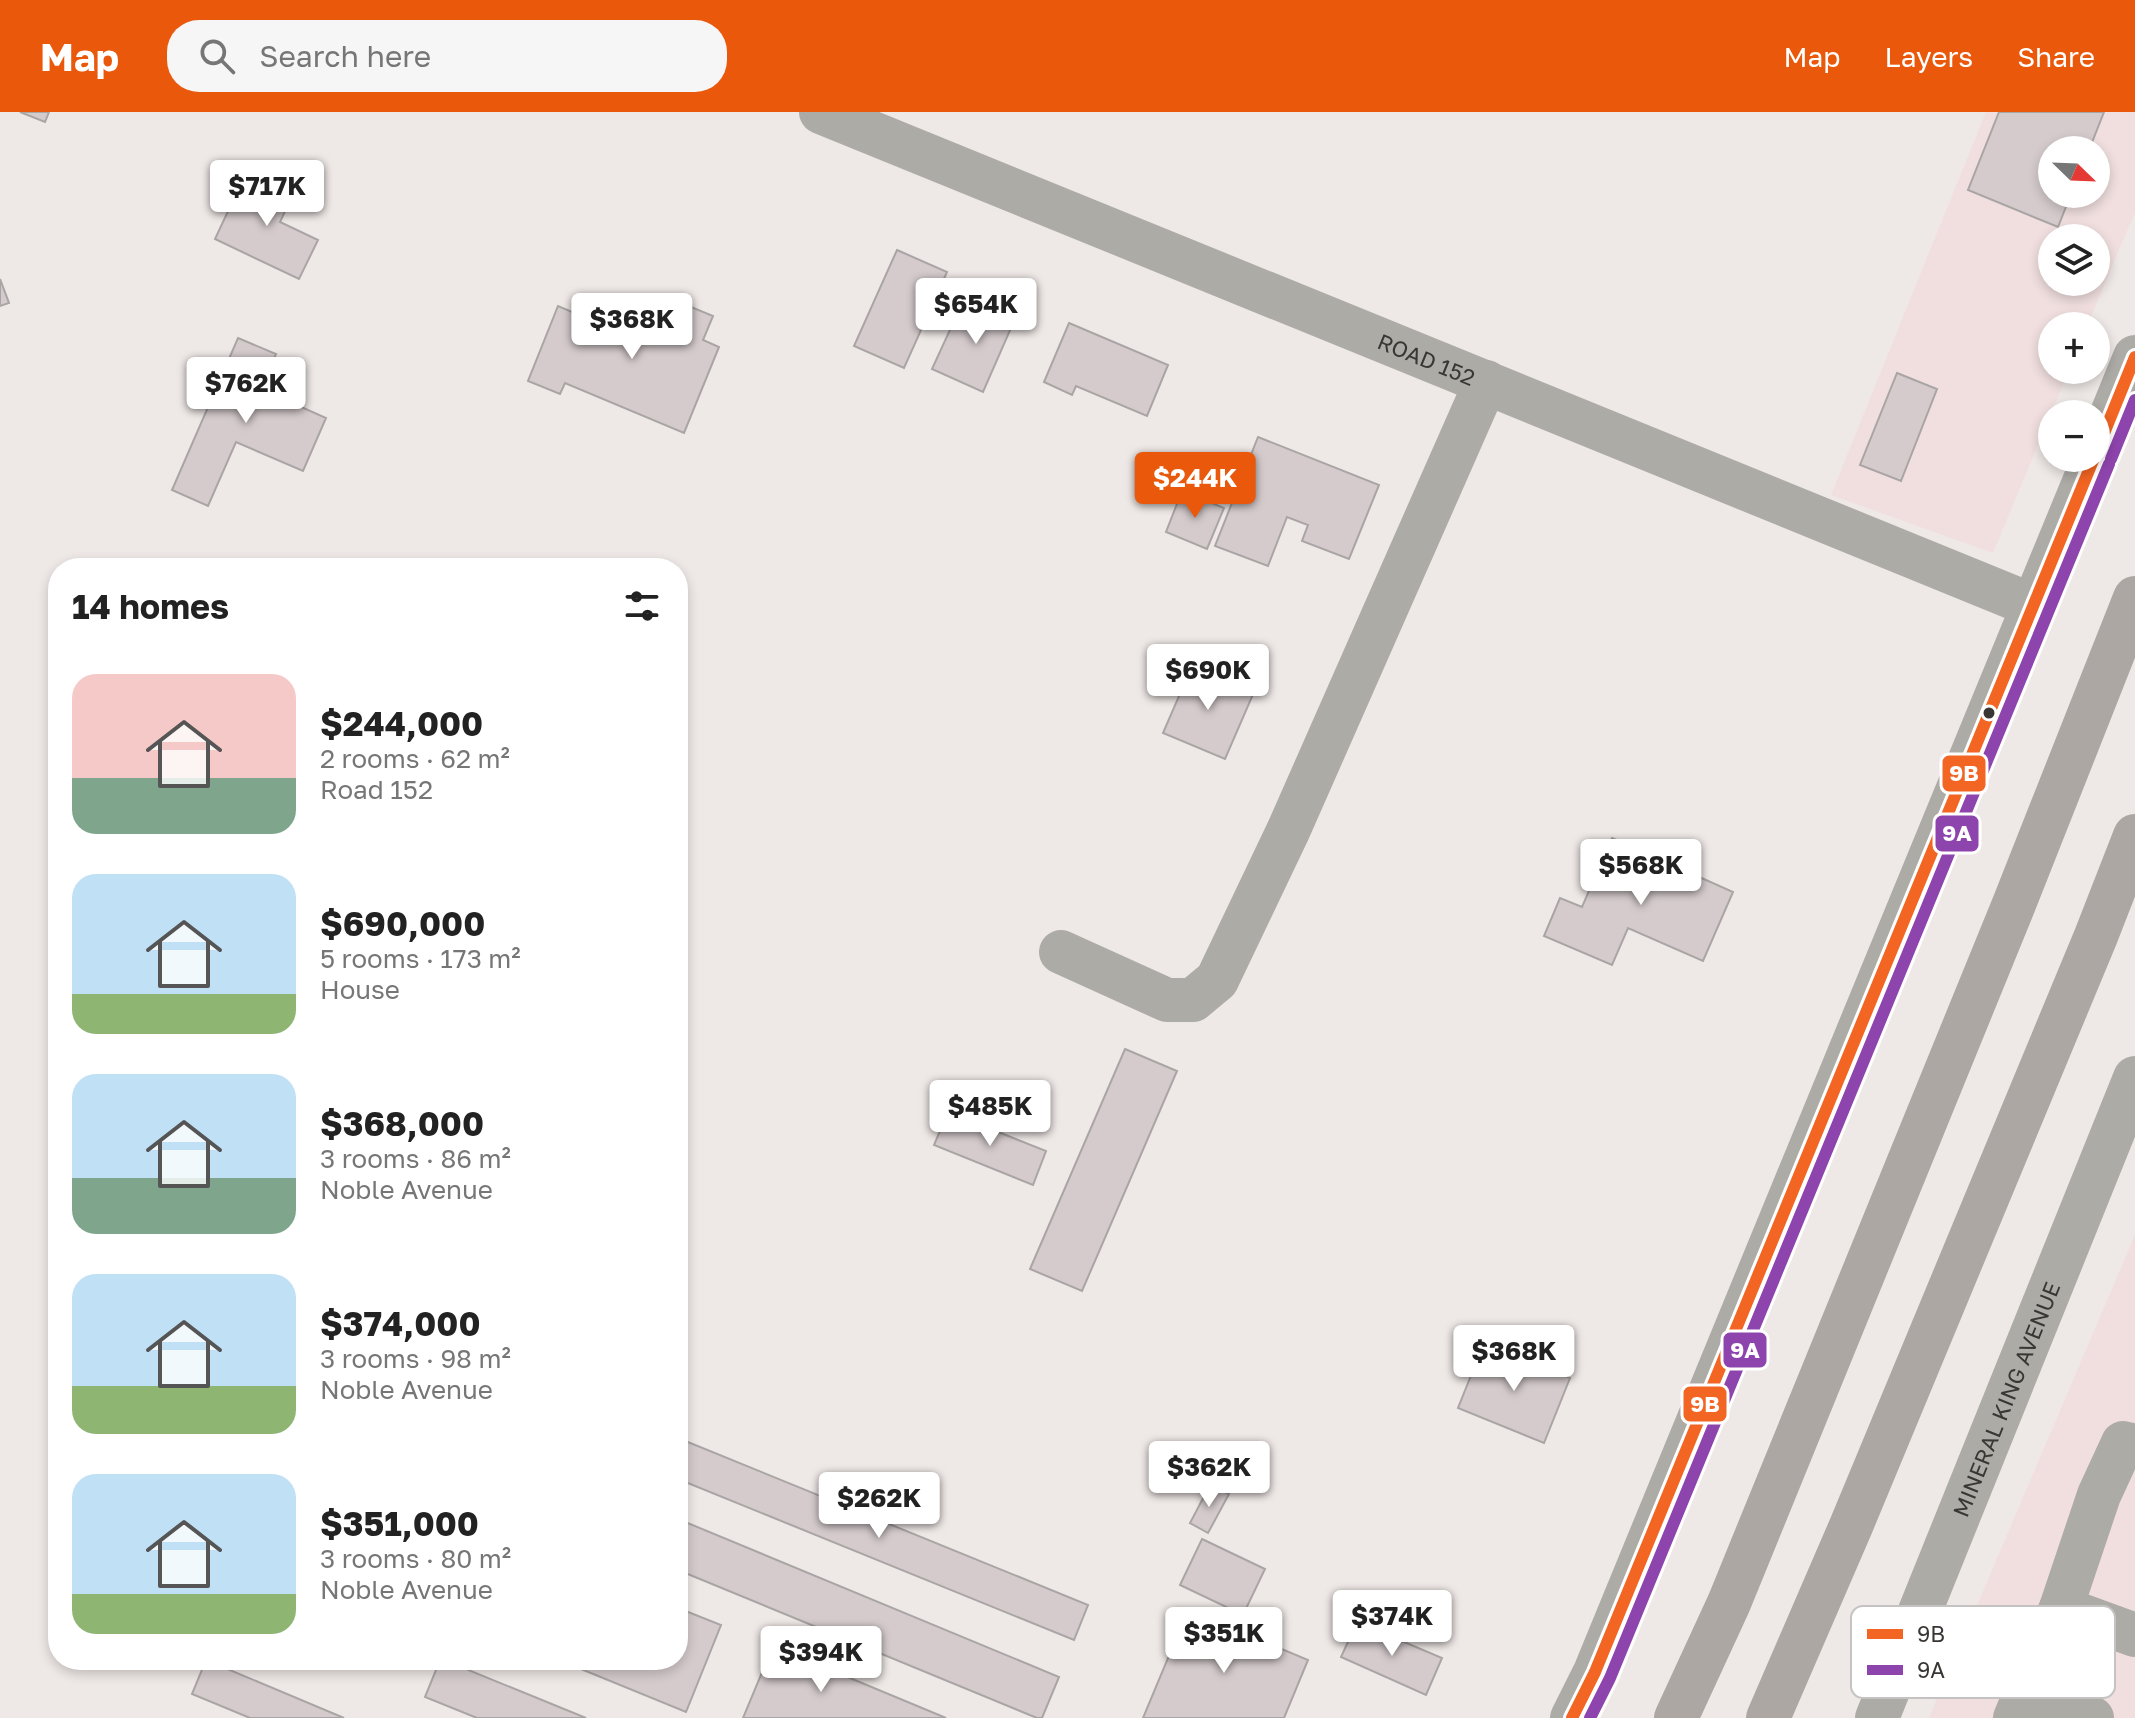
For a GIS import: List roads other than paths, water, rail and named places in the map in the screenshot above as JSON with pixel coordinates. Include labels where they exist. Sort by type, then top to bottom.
[{"type":"highway","points":[[1676,1718],[1735,1588],[2009,918],[2135,598]]},
{"type":"highway","points":[[1768,1718],[1863,1497],[2135,836]]},
{"type":"street","name":"ROAD 152","points":[[821,112],[2034,606]]},
{"type":"street","points":[[2110,418],[2135,357]]},
{"type":"street","points":[[1061,952],[1167,1000],[1193,1000],[1217,980],[1289,829],[1486,382]]},
{"type":"street","points":[[1572,1718],[1595,1672],[2088,472]]},
{"type":"street","name":"MINERAL KING AVENUE","points":[[1922,1606],[2135,1078]]},
{"type":"street","points":[[2062,1606],[2099,1495],[2123,1443],[2135,1446]]},
{"type":"street","points":[[2115,1628],[2135,1635]]},
{"type":"street","name":"MINERAL KING AVENUE","points":[[1877,1718],[1885,1698]]},
{"type":"street","points":[[2020,1705],[2092,1718]]}]
